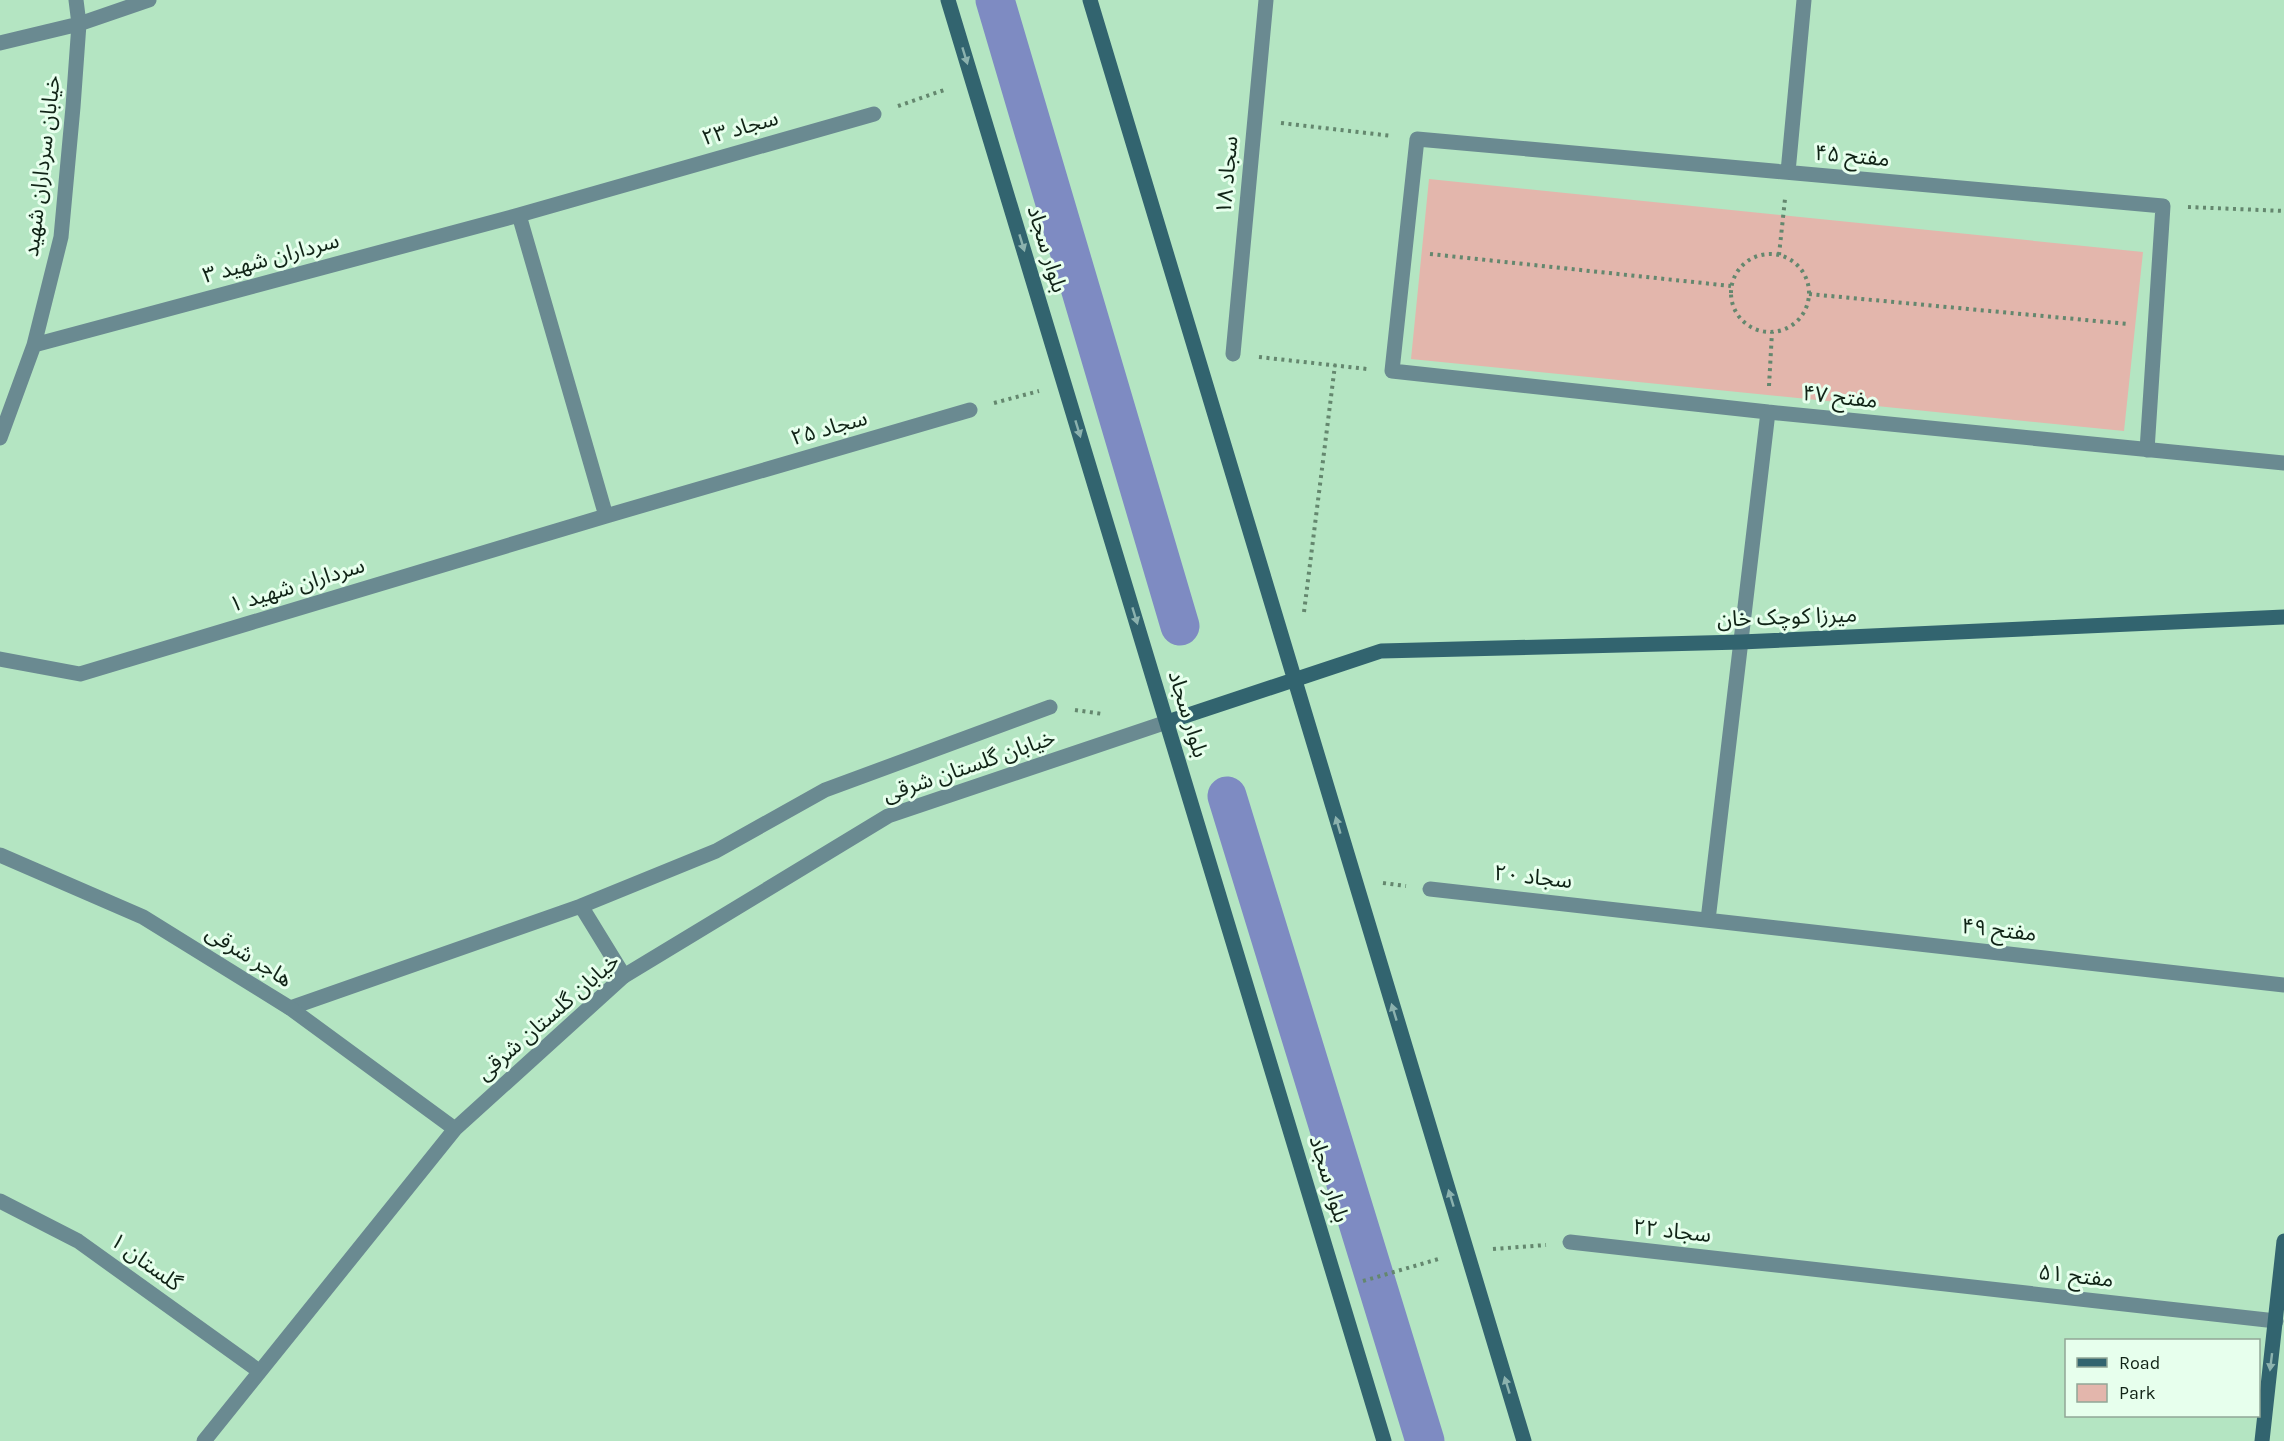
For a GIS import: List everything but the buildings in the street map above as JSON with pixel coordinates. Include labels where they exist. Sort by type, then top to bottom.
[{"type":"main road","name":"بلوار سجاد","points":[[948,0],[1384,1441]]},
{"type":"main road","points":[[1090,0],[1524,1441]]},
{"type":"main road","name":"میرزا کوچک خان","points":[[1167,722],[1381,651],[1741,642],[2284,616]]},
{"type":"main road","points":[[2262,1441],[2284,1241]]},
{"type":"street","name":"خیابان سرداران شهید","points":[[0,438],[5,410],[34,345],[61,237],[79,24],[76,0]]},
{"type":"street","points":[[0,43],[79,24],[149,0]]},
{"type":"street","name":"سجاد ۱۸","points":[[1233,354],[1266,0]]},
{"type":"street","points":[[1788,172],[1804,0]]},
{"type":"street","name":"سجاد ۲۳","points":[[519,215],[874,114]]},
{"type":"street","points":[[1392,372],[1417,139]]},
{"type":"street","name":"مفتح ۴۵","points":[[1417,139],[2163,206]]},
{"type":"street","points":[[2147,450],[2163,206]]},
{"type":"street","points":[[519,215],[606,516]]},
{"type":"street","name":"سرداران شهید ۳","points":[[34,345],[519,215]]},
{"type":"street","name":"مفتح ۴۷","points":[[1392,372],[2284,463]]},
{"type":"street","name":"سجاد ۲۵","points":[[606,516],[970,410]]},
{"type":"street","points":[[1708,920],[1768,412]]},
{"type":"street","name":"سرداران شهید ۱","points":[[0,659],[80,674],[606,516]]},
{"type":"street","points":[[290,1008],[581,906],[716,851],[825,790],[1050,707]]},
{"type":"street","name":"خیابان گلستان شرقی","points":[[204,1441],[455,1129],[624,976],[888,816],[1167,722]]},
{"type":"street","name":"هاجر شرقی","points":[[0,855],[143,917],[290,1008],[455,1129]]},
{"type":"street","name":"سجاد ۲۰","points":[[1430,889],[1708,920]]},
{"type":"street","points":[[581,906],[624,976]]},
{"type":"street","name":"مفتح ۴۹","points":[[1708,920],[2284,985]]},
{"type":"street","name":"گلستان ۱","points":[[0,1201],[78,1241],[259,1371]]},
{"type":"street","name":"سجاد ۲۲","points":[[1570,1242],[1872,1276]]},
{"type":"street","name":"مفتح ۵۱","points":[[1872,1276],[2276,1321]]},
{"type":"path","points":[[874,114],[973,81]]},
{"type":"path","points":[[1255,120],[1417,139]]},
{"type":"path","points":[[1779,255],[1788,172]]},
{"type":"path","points":[[2163,206],[2284,211]]},
{"type":"path","points":[[1404,251],[1731,286]]},
{"type":"path","points":[[1758,255],[1779,255],[1795,263],[1806,277],[1809,294],[1804,314],[1790,327],[1772,332],[1749,326],[1734,309],[1731,286],[1740,267],[1758,255]]},
{"type":"path","points":[[1809,294],[2155,327]]},
{"type":"path","points":[[1768,412],[1772,332]]},
{"type":"path","points":[[1233,354],[1392,372]]},
{"type":"path","points":[[1302,621],[1335,365]]},
{"type":"path","points":[[970,410],[1065,384]]},
{"type":"path","points":[[1353,879],[1430,889]]},
{"type":"path","points":[[1339,1288],[1467,1251],[1570,1242]]},
{"type":"green space","points":[[1429,179],[2143,252],[2124,431],[1411,359]]},
{"type":"waterway","points":[[995,0],[1180,626]]},
{"type":"waterway","points":[[1227,796],[1425,1441]]}]
